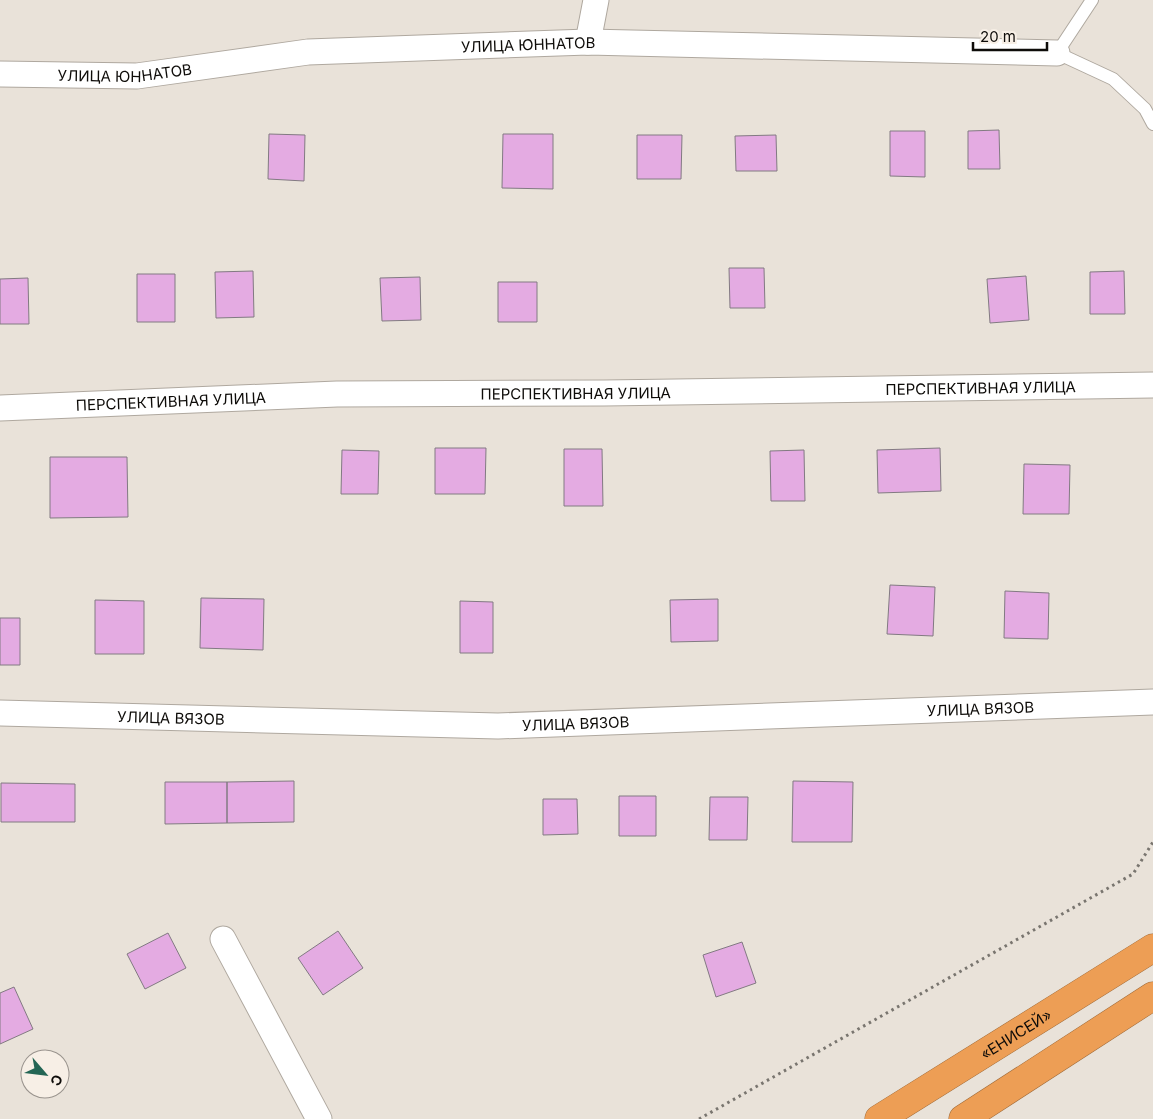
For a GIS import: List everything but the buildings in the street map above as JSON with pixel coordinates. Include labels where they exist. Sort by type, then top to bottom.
[{"type":"highway","name":"«ЕНИСЕЙ»","points":[[879,1119],[1153,948]]},
{"type":"highway","points":[[963,1119],[1153,996]]},
{"type":"street","points":[[588,42],[596,0]]},
{"type":"street","name":"УЛИЦА ЮННАТОВ","points":[[0,74],[137,76],[308,52],[588,42],[1057,53]]},
{"type":"street","name":"ПЕРСПЕКТИВНАЯ УЛИЦА","points":[[0,408],[337,394],[604,393],[1153,386]]},
{"type":"street","name":"УЛИЦА ВЯЗОВ","points":[[0,713],[498,726],[1153,702]]},
{"type":"street","points":[[223,939],[319,1119]]},
{"type":"lane","points":[[1092,0],[1057,53],[1113,79],[1145,109],[1153,124]]},
{"type":"path","points":[[699,1119],[1133,874],[1153,842]]}]
